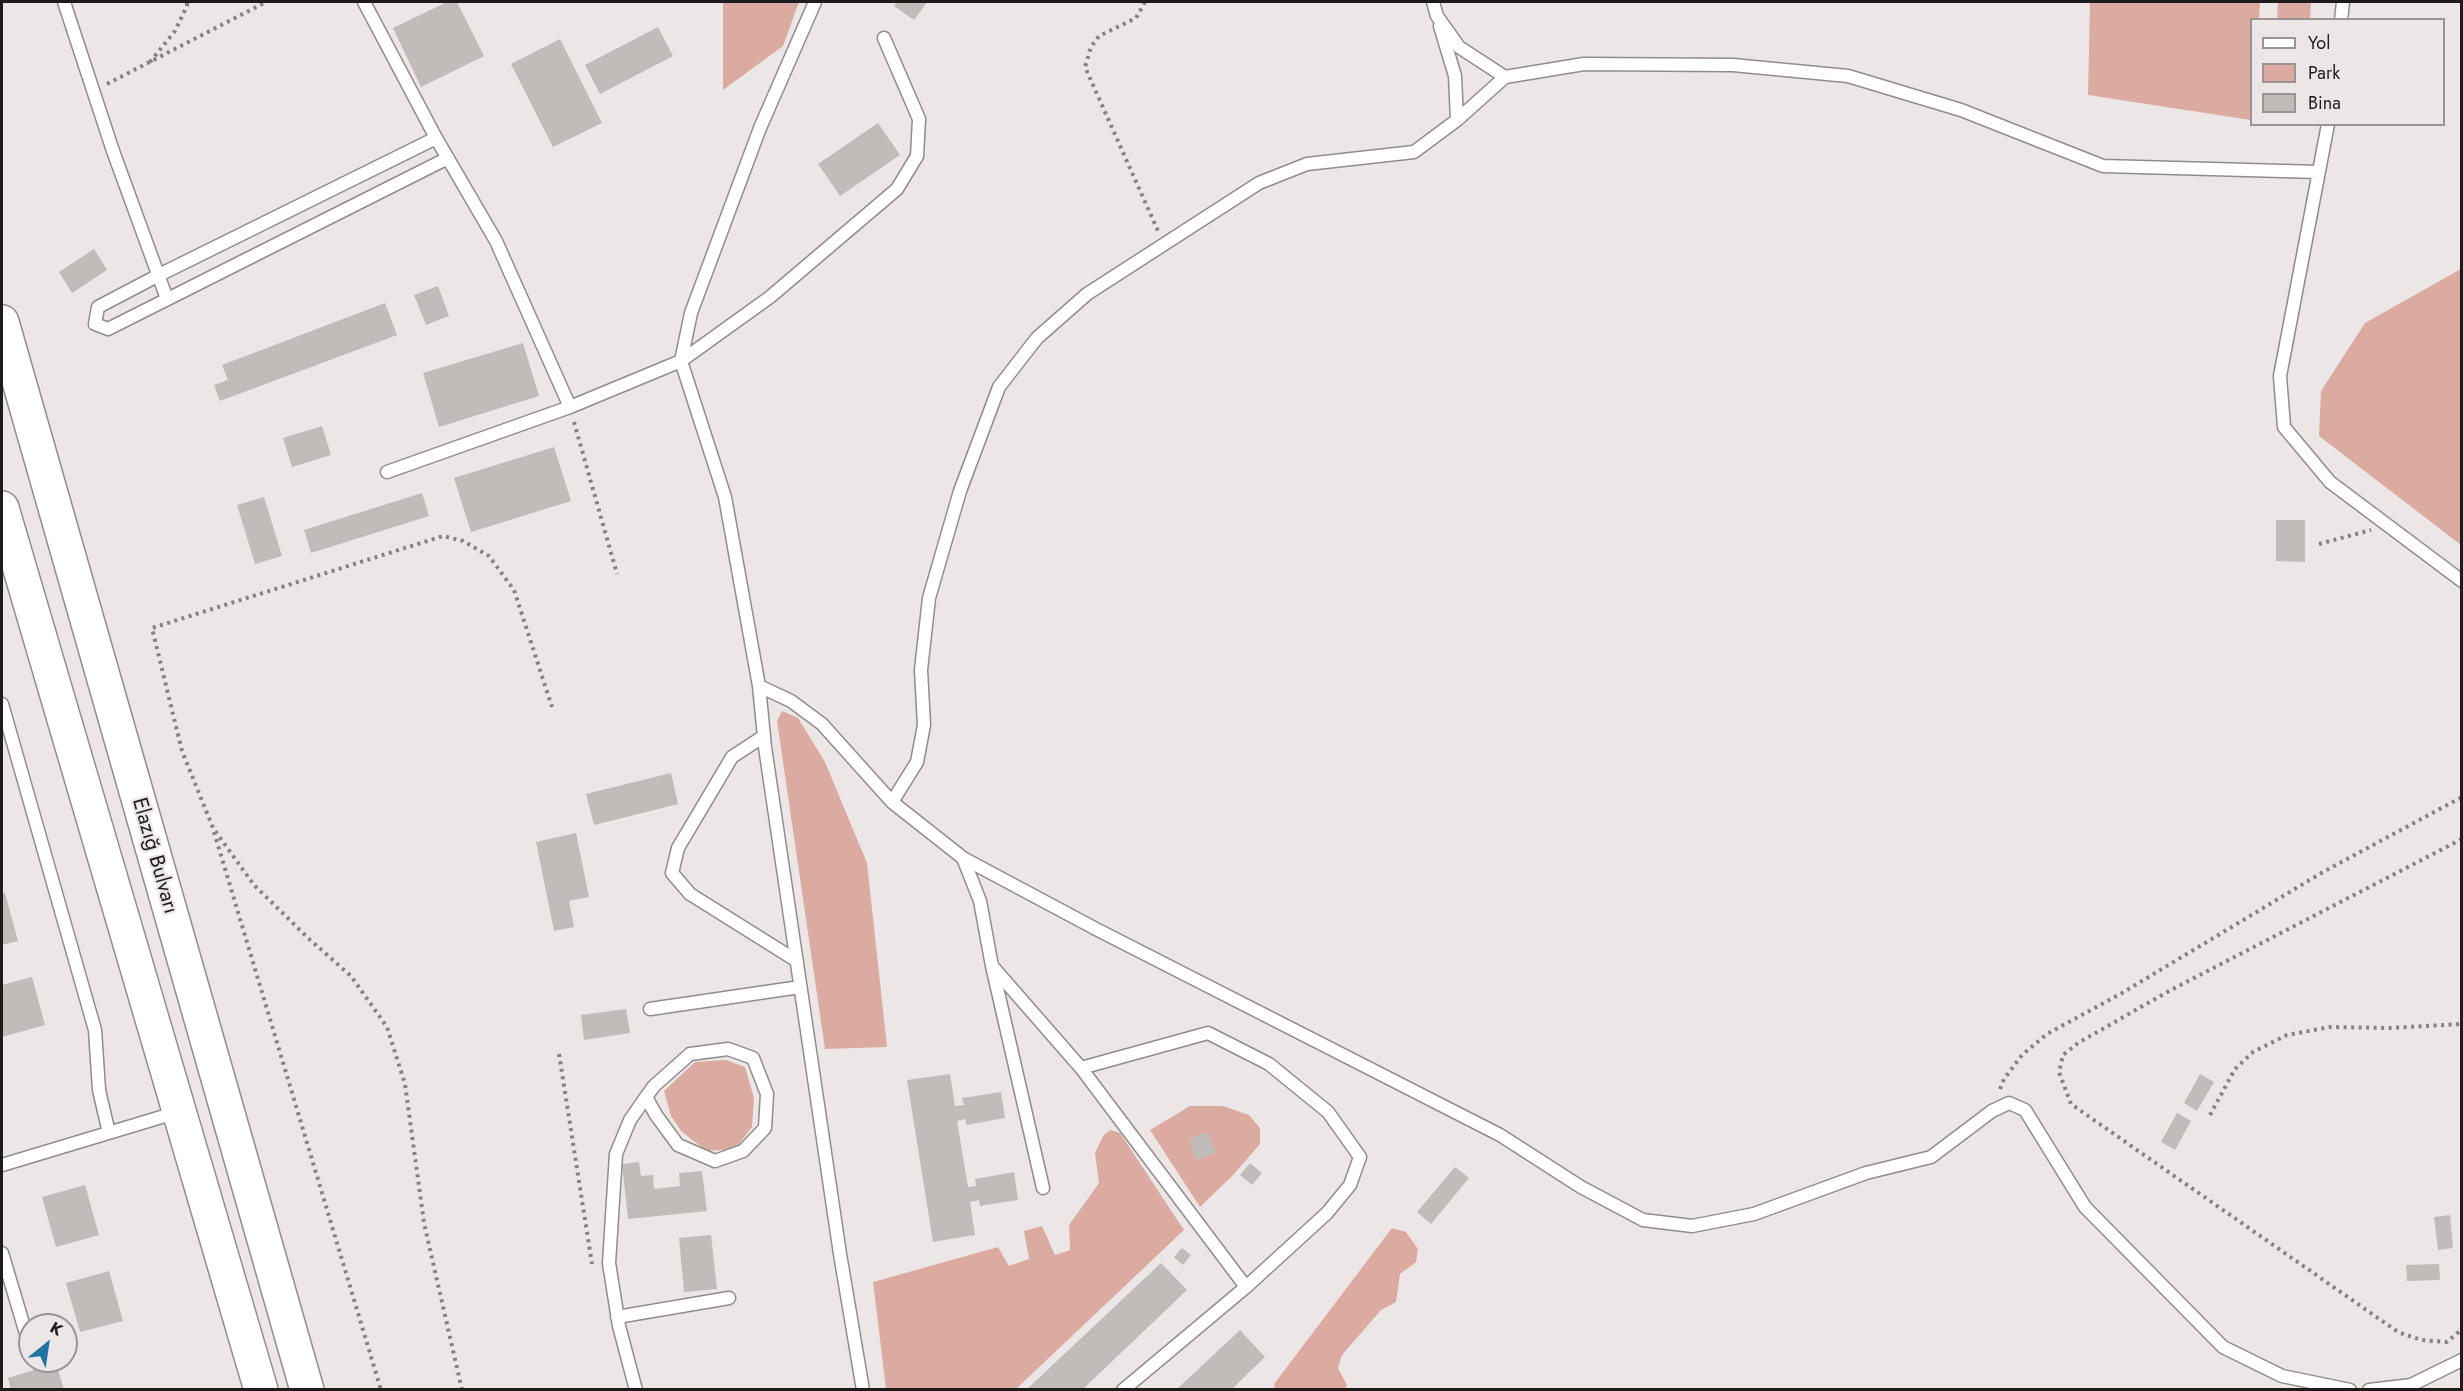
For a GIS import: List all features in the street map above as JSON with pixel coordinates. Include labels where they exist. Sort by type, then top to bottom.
[{"type":"main road","name":"Elazığ Bulvarı","points":[[2,322],[307,1389]]},
{"type":"main road","points":[[2,508],[261,1389]]},
{"type":"lane","points":[[64,2],[167,300]]},
{"type":"lane","points":[[364,2],[436,138],[496,241],[570,407]]},
{"type":"lane","points":[[815,2],[760,128],[691,313],[681,362],[725,497],[759,686],[800,987],[840,1254],[863,1389]]},
{"type":"lane","points":[[1433,2],[1455,76],[1457,120]]},
{"type":"lane","points":[[2341,18],[2343,2]]},
{"type":"lane","points":[[1437,16],[1459,47],[1505,77]]},
{"type":"lane","points":[[387,472],[570,407],[681,362],[770,297],[897,189],[917,156],[919,119],[884,38]]},
{"type":"lane","points":[[892,802],[917,762],[924,725],[921,670],[929,598],[960,491],[999,387],[1037,338],[1087,294],[1259,183],[1307,164],[1414,153],[1457,120],[1505,77],[1584,64],[1733,65],[1848,76],[1961,110],[2103,166],[2319,172]]},
{"type":"lane","points":[[2328,126],[2280,376],[2284,427],[2330,482],[2386,527],[2462,581]]},
{"type":"lane","points":[[436,138],[159,275],[98,308],[95,324],[108,328],[448,158]]},
{"type":"lane","points":[[759,686],[792,701],[822,724],[892,802],[963,858],[1096,929],[1500,1135],[1581,1188],[1643,1220],[1692,1226],[1754,1214],[1866,1173],[1931,1157],[1992,1111],[2009,1103],[2025,1110],[2085,1207],[2223,1347],[2282,1376],[2350,1389]]},
{"type":"lane","points":[[2,704],[95,1030],[99,1090],[109,1133]]},
{"type":"lane","points":[[764,736],[732,757],[678,848],[672,873],[690,894],[797,961]]},
{"type":"lane","points":[[963,858],[980,901],[992,966],[1043,1188]]},
{"type":"lane","points":[[992,966],[1081,1068],[1246,1287]]},
{"type":"lane","points":[[650,1009],[800,987]]},
{"type":"lane","points":[[1081,1068],[1208,1033],[1269,1064],[1328,1112],[1360,1157],[1350,1185],[1327,1213],[1246,1287],[1123,1389]]},
{"type":"lane","points":[[636,1389],[617,1317],[609,1263],[616,1154],[630,1120],[646,1097],[654,1086],[690,1054],[728,1049],[753,1058],[767,1094],[765,1128],[743,1151],[715,1161],[678,1145],[646,1097]]},
{"type":"lane","points":[[2,1165],[178,1112]]},
{"type":"lane","points":[[2,1253],[20,1313]]},
{"type":"lane","points":[[617,1317],[729,1298]]},
{"type":"lane","points":[[2369,1389],[2411,1385],[2462,1360]]},
{"type":"path","points":[[148,65],[175,31],[187,2]]},
{"type":"path","points":[[93,91],[148,65],[266,2]]},
{"type":"path","points":[[1145,2],[1136,18],[1099,36],[1091,47],[1085,67],[1164,246]]},
{"type":"path","points":[[570,407],[617,574]]},
{"type":"path","points":[[2319,543],[2386,527]]},
{"type":"path","points":[[381,1389],[213,828],[182,751],[152,628],[442,536],[463,541],[489,556],[514,590],[552,708]]},
{"type":"path","points":[[1992,1111],[2004,1080],[2022,1055],[2047,1034],[2122,993],[2323,872],[2462,797]]},
{"type":"path","points":[[213,828],[254,885],[351,976],[387,1027],[405,1084],[424,1223],[462,1389]]},
{"type":"path","points":[[2462,839],[2169,991],[2078,1043],[2063,1055],[2059,1072],[2071,1104],[2398,1332],[2421,1340],[2447,1342],[2462,1329]]},
{"type":"path","points":[[2210,1114],[2235,1069],[2253,1052],[2287,1035],[2330,1027],[2389,1028],[2462,1024]]},
{"type":"path","points":[[559,1054],[593,1273]]},
{"type":"green space","points":[[723,2],[799,2],[783,46],[723,90]]},
{"type":"green space","points":[[2090,2],[2260,2],[2259,18],[2250,18],[2250,120],[2088,95]]},
{"type":"green space","points":[[2278,2],[2311,2],[2310,18],[2277,18]]},
{"type":"green space","points":[[2461,269],[2461,545],[2319,436],[2321,391],[2365,323]]},
{"type":"green space","points":[[782,711],[798,718],[825,762],[867,863],[887,1047],[825,1049],[777,721]]},
{"type":"green space","points":[[726,1060],[745,1067],[754,1098],[752,1127],[735,1149],[707,1151],[682,1132],[671,1116],[664,1091],[695,1062]]},
{"type":"green space","points":[[1190,1106],[1223,1106],[1249,1115],[1260,1128],[1260,1144],[1234,1174],[1200,1207],[1150,1130]]},
{"type":"green space","points":[[1110,1130],[1120,1133],[1184,1230],[1016,1389],[886,1389],[873,1282],[998,1247],[1009,1266],[1029,1259],[1024,1231],[1042,1226],[1055,1255],[1070,1250],[1069,1225],[1099,1183],[1095,1153],[1103,1136]]},
{"type":"green space","points":[[1392,1228],[1406,1232],[1418,1249],[1416,1262],[1400,1274],[1396,1302],[1381,1310],[1342,1355],[1338,1368],[1347,1385],[1345,1389],[1275,1389],[1274,1384]]},
{"type":"building","points":[[447,2],[457,2],[484,56],[421,87],[393,28]]},
{"type":"building","points":[[897,2],[927,2],[914,20],[894,6]]},
{"type":"building","points":[[658,27],[673,56],[600,94],[585,65]]},
{"type":"building","points":[[560,39],[602,123],[553,147],[511,64]]},
{"type":"building","points":[[878,123],[900,155],[840,196],[818,164]]},
{"type":"building","points":[[94,249],[107,270],[72,293],[59,272]]},
{"type":"building","points":[[438,286],[449,316],[426,325],[414,295]]},
{"type":"building","points":[[385,303],[397,335],[220,401],[214,385],[228,380],[222,365]]},
{"type":"building","points":[[523,343],[539,396],[439,427],[423,373]]},
{"type":"building","points":[[322,426],[331,455],[292,467],[283,438]]},
{"type":"building","points":[[554,447],[571,501],[471,532],[454,478]]},
{"type":"building","points":[[422,493],[429,516],[311,553],[304,530]]},
{"type":"building","points":[[264,497],[282,556],[255,564],[237,505]]},
{"type":"building","points":[[2276,520],[2305,520],[2305,562],[2276,561]]},
{"type":"building","points":[[671,773],[678,804],[594,825],[586,794]]},
{"type":"building","points":[[576,833],[589,897],[569,901],[574,927],[554,931],[536,842]]},
{"type":"building","points":[[5,893],[18,941],[2,945],[2,894]]},
{"type":"building","points":[[32,977],[45,1025],[2,1037],[2,985]]},
{"type":"building","points":[[626,1009],[630,1033],[584,1040],[581,1015]]},
{"type":"building","points":[[950,1074],[955,1106],[964,1105],[962,1098],[1001,1092],[1005,1118],[966,1125],[966,1119],[957,1121],[968,1187],[976,1186],[975,1179],[1014,1172],[1018,1200],[980,1206],[979,1200],[970,1202],[975,1235],[933,1242],[907,1080]]},
{"type":"building","points":[[2200,1074],[2214,1082],[2197,1111],[2184,1103]]},
{"type":"building","points":[[2177,1113],[2191,1121],[2175,1150],[2161,1142]]},
{"type":"building","points":[[1207,1132],[1216,1153],[1197,1160],[1189,1139]]},
{"type":"building","points":[[639,1162],[641,1176],[653,1175],[654,1189],[680,1186],[679,1173],[702,1171],[707,1211],[628,1219],[622,1164]]},
{"type":"building","points":[[1250,1163],[1262,1173],[1252,1185],[1240,1175]]},
{"type":"building","points":[[1455,1167],[1469,1178],[1431,1224],[1417,1212]]},
{"type":"building","points":[[85,1185],[99,1235],[56,1247],[42,1197]]},
{"type":"building","points":[[2450,1215],[2453,1248],[2438,1250],[2434,1217]]},
{"type":"building","points":[[711,1235],[717,1289],[684,1292],[679,1238]]},
{"type":"building","points":[[1182,1248],[1191,1255],[1183,1265],[1174,1257]]},
{"type":"building","points":[[1161,1263],[1187,1290],[1082,1390],[1026,1390]]},
{"type":"building","points":[[2439,1264],[2440,1280],[2407,1281],[2406,1265]]},
{"type":"building","points":[[109,1271],[123,1321],[80,1332],[78,1313],[75,1313],[66,1283]]},
{"type":"building","points":[[1240,1330],[1265,1357],[1231,1390],[1176,1390]]},
{"type":"building","points":[[24,1373],[59,1373],[64,1390],[11,1390],[8,1378]]}]
